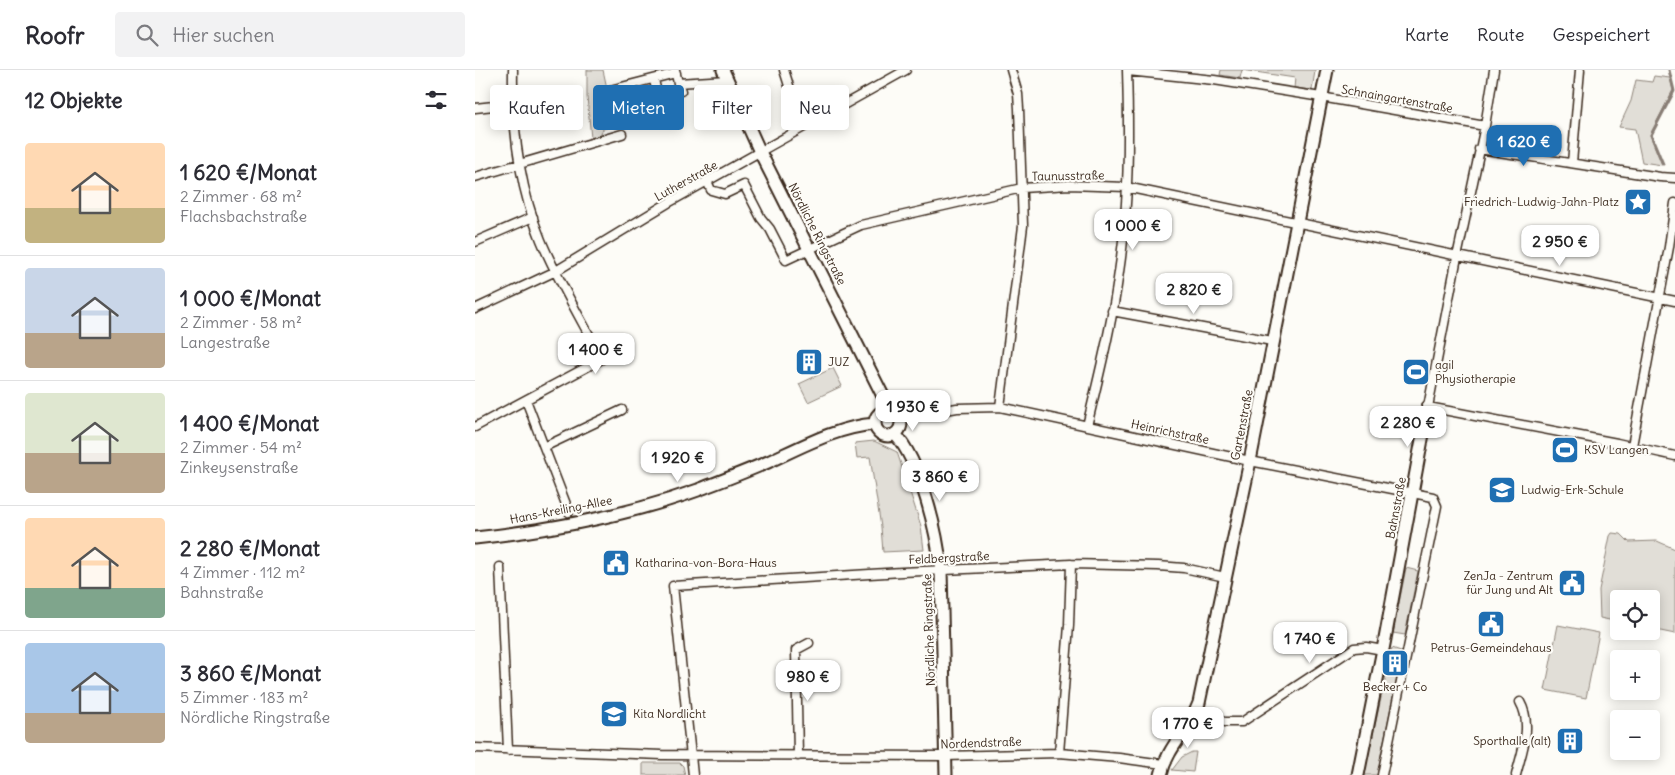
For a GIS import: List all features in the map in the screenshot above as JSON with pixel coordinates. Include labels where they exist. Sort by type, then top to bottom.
[{"type":"street","points":[[513,70],[513,85]]},
{"type":"street","points":[[784,70],[789,85]]},
{"type":"street","name":"Lutherstraße","points":[[849,102],[906,70]]},
{"type":"street","points":[[1000,408],[1023,226],[1018,94],[1011,70]]},
{"type":"street","points":[[1214,80],[1215,70]]},
{"type":"street","name":"Gartenstraße","points":[[1162,770],[1165,758],[1195,715],[1199,704],[1250,460],[1327,70]]},
{"type":"street","name":"Bahnstraße","points":[[1358,775],[1457,257],[1485,126],[1494,70]]},
{"type":"street","points":[[1572,163],[1580,70]]},
{"type":"street","points":[[1087,426],[1112,311],[1123,246],[1126,187],[1127,71]]},
{"type":"street","name":"Schnaingartenstraße","points":[[1127,71],[1214,80],[1321,96],[1485,126]]},
{"type":"street","points":[[632,85],[675,72],[681,91],[658,97],[653,80]]},
{"type":"street","points":[[678,83],[725,75]]},
{"type":"street","name":"Nördliche Ringstraße","points":[[725,75],[760,152],[883,396],[887,410]]},
{"type":"street","points":[[475,108],[490,106]]},
{"type":"street","points":[[475,427],[602,359],[541,241],[519,164],[516,130]]},
{"type":"street","name":"Lutherstraße","points":[[475,309],[556,271],[668,203],[800,130]]},
{"type":"street","points":[[475,177],[622,134]]},
{"type":"street","points":[[1479,149],[1675,178]]},
{"type":"street","name":"Taunusstraße","points":[[707,181],[711,190],[725,194],[744,184],[761,218],[770,229],[786,260],[861,225],[1023,188],[1077,184],[1126,187],[1675,301]]},
{"type":"street","points":[[1632,446],[1660,298],[1675,203]]},
{"type":"street","points":[[475,242],[533,217]]},
{"type":"street","points":[[1112,311],[1272,341]]},
{"type":"street","points":[[526,400],[569,512]]},
{"type":"street","points":[[1428,407],[1675,456]]},
{"type":"street","name":"Heinrichstraße","points":[[901,418],[957,408],[1000,408],[1433,497],[1437,506],[1382,775]]},
{"type":"street","points":[[544,447],[621,410]]},
{"type":"street","points":[[875,424],[878,414],[887,410],[893,410],[901,418],[901,425],[895,434]]},
{"type":"street","name":"Nördliche Ringstraße","points":[[875,424],[884,435],[895,434],[905,444],[918,476],[936,535],[941,570],[946,775]]},
{"type":"street","name":"Hans-Kreiling-Allee","points":[[475,538],[514,534],[593,520],[669,500],[762,465],[833,433],[851,427],[875,424]]},
{"type":"street","points":[[1059,753],[1069,625],[1071,564]]},
{"type":"street","name":"Feldbergstraße","points":[[691,755],[673,586],[1071,564],[1184,568],[1225,577]]},
{"type":"street","points":[[500,567],[508,750]]},
{"type":"street","points":[[798,756],[796,650],[809,643]]},
{"type":"street","points":[[1195,715],[1235,723],[1247,720],[1354,648],[1366,647],[1383,650]]},
{"type":"street","points":[[1517,775],[1527,726],[1526,716],[1520,702]]},
{"type":"street","name":"Nordendstraße","points":[[475,748],[691,755],[798,756],[946,756],[1059,753],[1103,756],[1162,770]]},
{"type":"street","points":[[691,755],[693,775]]},
{"type":"shaded area","points":[[587,70],[603,70],[606,85],[593,85],[593,130],[602,130],[600,135],[591,138],[587,97]]},
{"type":"shaded area","points":[[1221,70],[1242,70],[1240,78],[1220,75]]},
{"type":"shaded area","points":[[1242,70],[1315,71],[1312,90],[1294,88],[1295,78]]},
{"type":"shaded area","points":[[1654,76],[1670,78],[1673,90],[1650,135],[1662,165],[1642,162],[1635,129],[1619,127],[1631,101],[1636,80],[1652,82]]},
{"type":"shaded area","points":[[833,368],[842,386],[808,402],[799,384]]},
{"type":"shaded area","points":[[874,441],[897,452],[921,526],[924,550],[883,552],[870,457],[857,458],[855,443]]},
{"type":"shaded area","points":[[1612,533],[1621,534],[1629,542],[1657,541],[1675,549],[1675,634],[1660,631],[1660,590],[1610,590],[1610,620],[1600,618],[1599,590]]},
{"type":"shaded area","points":[[1406,568],[1418,571],[1405,635],[1393,633]]},
{"type":"shaded area","points":[[1558,625],[1599,633],[1586,698],[1545,690]]},
{"type":"shaded area","points":[[1392,648],[1402,653],[1377,775],[1364,775]]},
{"type":"shaded area","points":[[1196,752],[1193,772],[1172,770],[1182,757]]},
{"type":"shaded area","points":[[643,763],[680,763],[683,766],[685,775],[643,775]]},
{"type":"waterway","points":[[1663,164],[1651,135],[1674,91],[1669,70]]},
{"type":"place","name":"Friedrich-Ludwig-Jahn-Platz","points":[[1638,202]]},
{"type":"place","name":"JUZ","points":[[809,362]]},
{"type":"place","name":"agil Physiotherapie","points":[[1416,372]]},
{"type":"place","name":"KSV Langen","points":[[1565,450]]},
{"type":"place","name":"Ludwig-Erk-Schule","points":[[1502,490]]},
{"type":"place","name":"Katharina-von-Bora-Haus","points":[[616,563]]},
{"type":"place","name":"ZenJa - Zentrum für Jung und Alt","points":[[1572,583]]},
{"type":"place","name":"Petrus-Gemeindehaus","points":[[1491,624]]},
{"type":"place","name":"Becker + Co","points":[[1395,663]]},
{"type":"place","name":"Kita Nordlicht","points":[[614,714]]},
{"type":"place","name":"Sporthalle (alt)","points":[[1570,741]]}]
